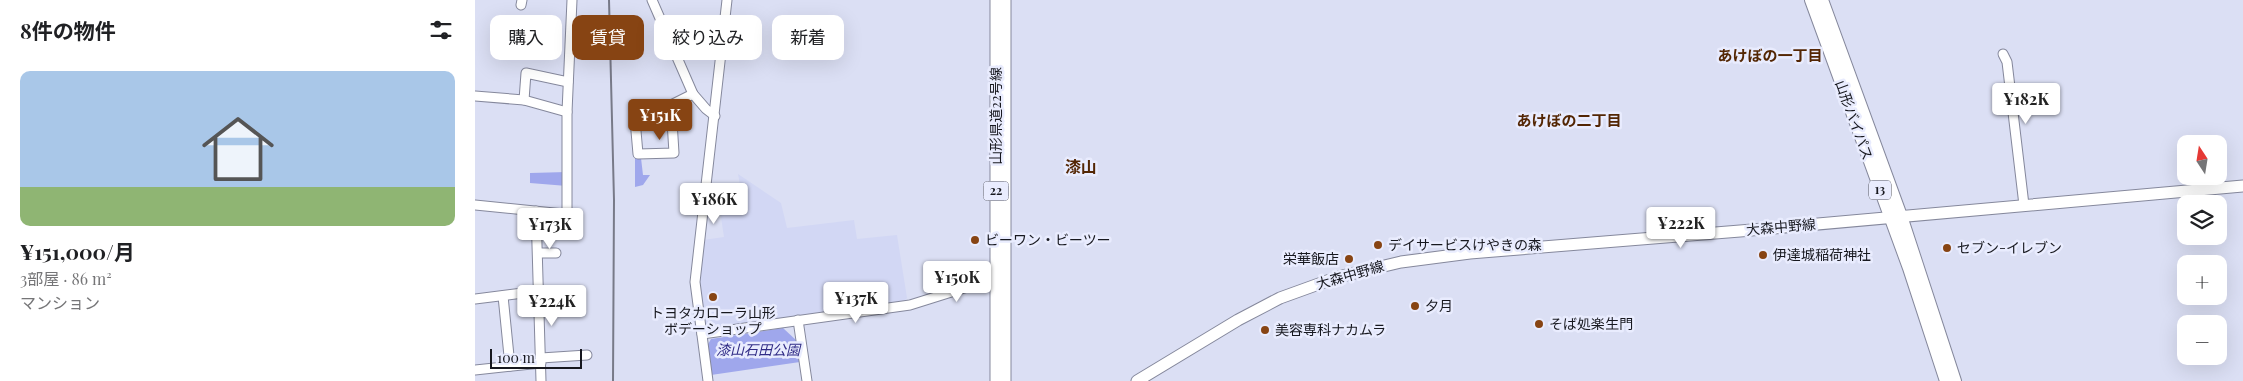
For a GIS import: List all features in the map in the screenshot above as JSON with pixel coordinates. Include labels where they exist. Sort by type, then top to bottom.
[{"type":"highway","name":"山形バイパス","points":[[1811,0],[1895,217],[1955,381]]},
{"type":"highway","name":"山形バイパス","points":[[1822,0],[1895,217],[1946,381]]},
{"type":"main road","name":"山形県道22号線","points":[[996,0],[996,381]]},
{"type":"main road","name":"山形県道22号線","points":[[1005,0],[1005,381]]},
{"type":"main road","name":"大森中野線","points":[[1137,381],[1238,320],[1279,298],[1339,277],[1401,262],[1483,252],[2243,186]]},
{"type":"street","points":[[475,205],[564,214],[567,211],[567,112],[572,0]]},
{"type":"street","points":[[652,0],[693,94],[715,116]]},
{"type":"street","points":[[708,381],[695,282],[727,0]]},
{"type":"street","points":[[2003,54],[2007,62],[2023,205]]},
{"type":"street","points":[[523,100],[526,73],[568,82]]},
{"type":"street","points":[[671,105],[674,153],[638,154],[634,108],[671,105],[693,94]]},
{"type":"street","points":[[475,96],[523,100],[567,112]]},
{"type":"street","points":[[536,211],[541,381]]},
{"type":"street","points":[[538,253],[556,253]]},
{"type":"street","points":[[702,334],[910,305],[996,278]]},
{"type":"street","points":[[475,299],[539,291]]},
{"type":"street","points":[[503,296],[510,366]]},
{"type":"street","points":[[798,320],[807,381]]},
{"type":"street","points":[[475,370],[587,355]]},
{"type":"shaded area","points":[[738,174],[781,203],[787,228],[854,220],[857,239],[897,235],[907,298],[903,303],[704,331],[697,282],[703,240],[724,237],[719,204],[743,201]]},
{"type":"green space","points":[[635,157],[641,158],[643,175],[650,175],[643,185],[635,187]]},
{"type":"green space","points":[[567,172],[567,186],[530,183],[530,173]]},
{"type":"green space","name":"漆山石田公園","points":[[783,328],[797,341],[800,362],[711,375],[707,346],[711,339]]},
{"type":"railway","points":[[609,0],[614,200],[613,381]]},
{"type":"place","name":"ビーワン・ビーツー","points":[[975,240]]},
{"type":"place","name":"デイサービスけやきの森","points":[[1378,245]]},
{"type":"place","name":"セブン-イレブン","points":[[1947,248]]},
{"type":"place","name":"伊達城稲荷神社","points":[[1763,255]]},
{"type":"place","name":"栄華飯店","points":[[1349,259]]},
{"type":"place","name":"トヨタカローラ山形 ボデーショップ","points":[[713,297]]},
{"type":"place","name":"夕月","points":[[1415,306]]},
{"type":"place","name":"そば処楽生門","points":[[1539,324]]},
{"type":"place","name":"美容専科ナカムラ","points":[[1265,330]]},
{"type":"district","name":"あけぼの一丁目","points":[[1770,56]]},
{"type":"district","name":"あけぼの二丁目","points":[[1569,121]]},
{"type":"district","name":"漆山","points":[[1081,167]]}]
